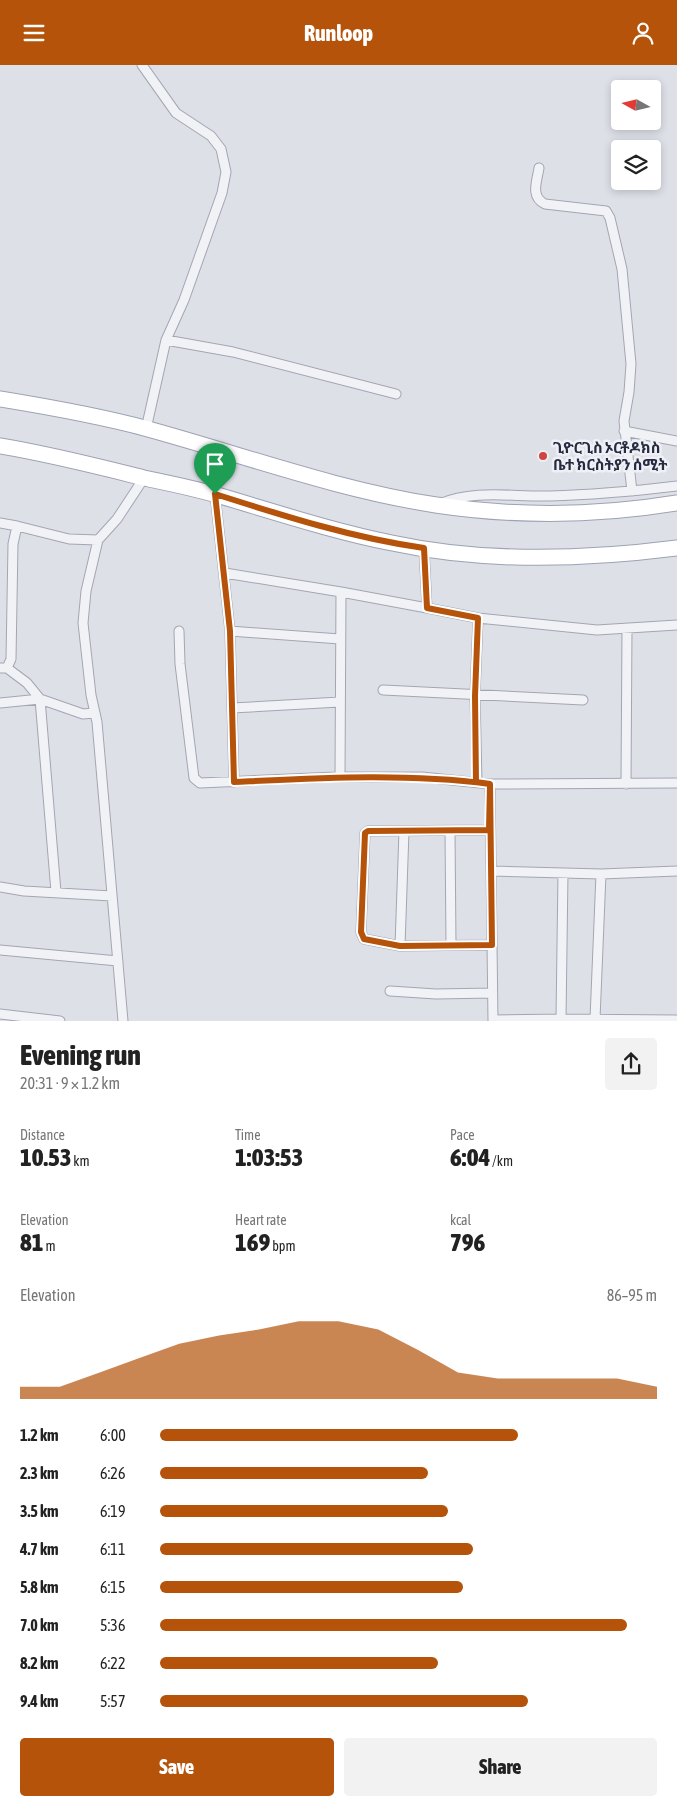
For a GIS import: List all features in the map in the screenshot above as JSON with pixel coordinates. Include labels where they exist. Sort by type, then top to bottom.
[{"type":"main road","points":[[0,399],[146,429],[365,491],[437,505],[532,513],[626,510],[677,503]]},
{"type":"main road","points":[[0,446],[73,460],[215,494],[330,528],[393,544],[492,556],[570,557],[625,554],[677,548]]},
{"type":"street","points":[[142,65],[176,113],[211,136],[221,149],[226,172],[222,193],[184,300],[166,340],[146,429]]},
{"type":"street","points":[[539,168],[535,194],[539,201],[545,204],[606,211],[610,218],[622,269],[631,364],[624,431],[632,491]]},
{"type":"street","points":[[166,340],[233,352],[396,394]]},
{"type":"street","points":[[624,431],[677,441]]},
{"type":"street","points":[[123,1021],[94,713],[83,623],[86,591],[98,540],[117,519],[144,478]]},
{"type":"street","points":[[437,505],[458,496],[484,494],[548,496],[632,491],[677,486]]},
{"type":"street","points":[[215,494],[230,631],[234,782]]},
{"type":"street","points":[[0,523],[69,539],[98,540]]},
{"type":"street","points":[[17,526],[13,544],[12,659],[4,668],[27,683],[40,699],[56,892]]},
{"type":"street","points":[[424,548],[427,608]]},
{"type":"street","points":[[225,573],[342,592],[478,618],[578,629],[628,629],[677,625]]},
{"type":"street","points":[[340,777],[342,592]]},
{"type":"street","points":[[476,782],[475,696],[478,618]]},
{"type":"street","points":[[626,785],[628,629]]},
{"type":"street","points":[[179,631],[180,664],[194,778],[200,783],[340,777],[422,777],[490,784],[626,785],[677,783]]},
{"type":"street","points":[[230,631],[340,639]]},
{"type":"street","points":[[383,690],[583,700]]},
{"type":"street","points":[[0,703],[40,699],[83,714],[94,713]]},
{"type":"street","points":[[232,708],[340,702]]},
{"type":"street","points":[[490,784],[489,830],[492,871],[493,1020],[677,1020]]},
{"type":"street","points":[[489,830],[368,831],[365,833],[361,932],[364,939],[400,946],[492,945]]},
{"type":"street","points":[[400,946],[404,831]]},
{"type":"street","points":[[450,831],[451,945]]},
{"type":"street","points":[[492,871],[601,875],[677,871]]},
{"type":"street","points":[[561,1019],[562,873]]},
{"type":"street","points":[[595,1019],[601,875]]},
{"type":"street","points":[[0,887],[24,891],[112,896]]},
{"type":"street","points":[[0,950],[118,961]]},
{"type":"street","points":[[390,991],[492,993]]},
{"type":"street","points":[[0,1015],[60,1021]]},
{"type":"place","name":"ጊዮርጊስ ኦርቶዶክስ ቤተ ክርስትያን ሰሚት","points":[[543,456]]},
{"type":"route","points":[[215,494],[230,631],[234,782],[336,777],[422,777],[490,784],[489,830],[368,831],[365,833],[361,932],[364,939],[400,946],[492,945],[492,871],[489,830],[490,784],[476,782],[475,696],[478,618],[427,608],[424,548],[393,544],[330,528],[215,494]]}]
